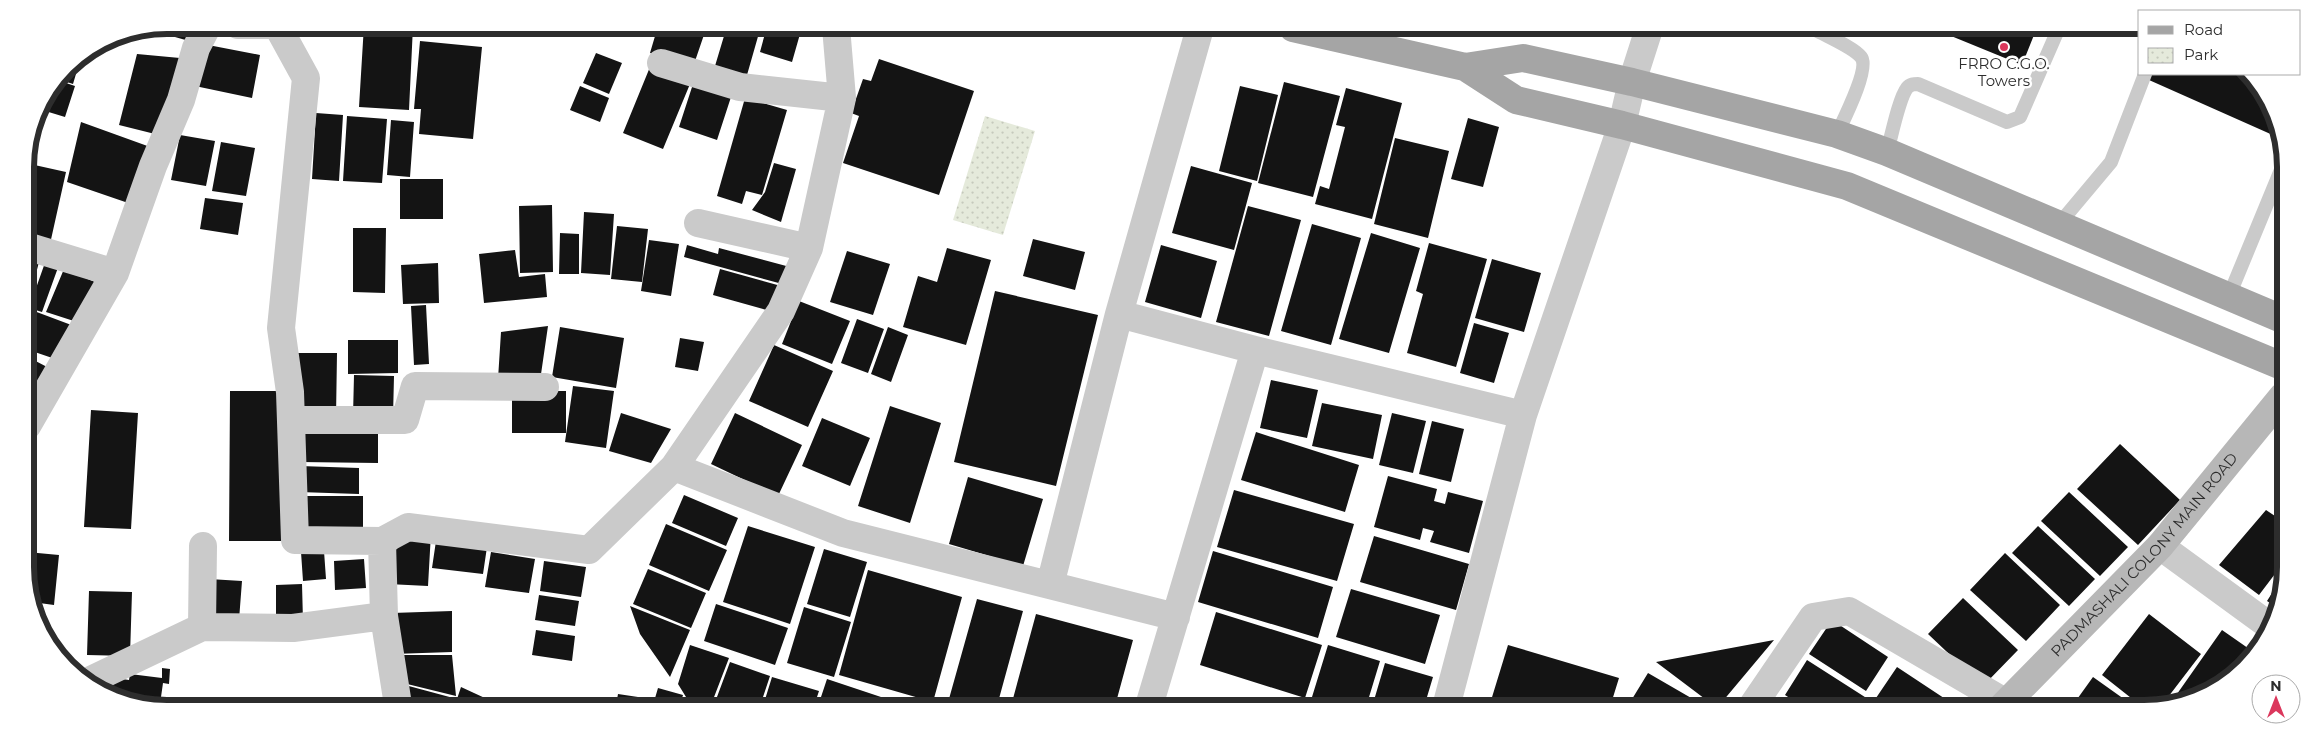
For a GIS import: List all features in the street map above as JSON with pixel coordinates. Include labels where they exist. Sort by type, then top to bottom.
[{"type":"main road","points":[[1320,34],[1466,67],[1516,100],[1622,125],[1847,186],[2277,364]]},
{"type":"main road","points":[[1466,67],[1523,58],[1632,82],[1837,134],[1886,152],[2277,316]]},
{"type":"street","points":[[34,414],[115,273],[153,166],[181,100],[196,48],[203,34]]},
{"type":"street","points":[[282,34],[306,78],[282,328],[290,392],[295,540],[382,541],[408,527],[589,550],[674,466],[781,311],[809,248],[842,98],[837,34]]},
{"type":"street","points":[[1050,585],[1119,314],[1198,34]]},
{"type":"street","points":[[1448,700],[1523,415],[1622,125],[1632,82],[1647,34]]},
{"type":"street","points":[[661,63],[740,88],[842,98]]},
{"type":"street","points":[[698,223],[809,248]]},
{"type":"street","points":[[34,248],[115,273]]},
{"type":"street","points":[[1119,314],[1255,350],[1523,415]]},
{"type":"street","points":[[1151,700],[1255,350]]},
{"type":"street","points":[[291,420],[405,420],[415,386],[545,387]]},
{"type":"street","name":"PADMASHALI COLONY MAIN ROAD","points":[[2013,700],[2160,546],[2277,403]]},
{"type":"street","points":[[674,466],[843,533],[1176,616]]},
{"type":"street","points":[[382,541],[384,616],[397,700]]},
{"type":"street","points":[[202,627],[203,546]]},
{"type":"street","points":[[2160,546],[2265,623]]},
{"type":"street","points":[[1756,700],[1813,617],[1849,611],[1997,700]]},
{"type":"street","points":[[94,679],[202,627],[293,628],[384,616]]},
{"type":"lane","points":[[1823,34],[1856,53],[1863,60],[1864,66],[1858,86],[1837,134]]},
{"type":"lane","points":[[1886,152],[1906,88],[1911,85],[1918,84],[2007,122],[2014,121],[2020,117],[2056,34]]},
{"type":"lane","points":[[2058,224],[2111,162],[2145,75]]},
{"type":"lane","points":[[2229,296],[2277,180]]},
{"type":"green space","points":[[985,116],[1035,131],[1003,235],[953,220]]},
{"type":"building","points":[[164,34],[191,34],[189,41]]},
{"type":"building","points":[[363,34],[413,34],[409,110],[359,107]]},
{"type":"building","points":[[656,34],[704,34],[693,67],[650,53]]},
{"type":"building","points":[[725,34],[759,34],[747,75],[715,66]]},
{"type":"building","points":[[765,34],[800,34],[792,62],[760,52]]},
{"type":"building","points":[[1589,34],[1600,34],[1599,37]]},
{"type":"building","name":"FRRO C.G.O. Towers","points":[[1946,34],[2034,34],[2022,65]]},
{"type":"building","points":[[420,41],[482,47],[473,139],[419,134],[421,109],[414,109]]},
{"type":"building","points":[[203,44],[260,55],[252,98],[195,86]]},
{"type":"building","points":[[596,53],[622,63],[609,94],[583,83]]},
{"type":"building","points":[[137,54],[180,58],[159,135],[119,125]]},
{"type":"building","points":[[879,59],[974,91],[939,195],[843,163],[859,116],[851,113],[863,79],[871,81]]},
{"type":"building","points":[[650,67],[690,84],[663,149],[623,133]]},
{"type":"building","points":[[78,68],[73,84],[65,81]]},
{"type":"building","points":[[2152,75],[2240,75],[2250,86],[2264,108],[2273,135],[2149,80]]},
{"type":"building","points":[[64,82],[75,86],[65,117],[46,111]]},
{"type":"building","points":[[1284,82],[1340,96],[1313,197],[1258,183]]},
{"type":"building","points":[[693,84],[731,97],[717,140],[679,127]]},
{"type":"building","points":[[580,86],[609,98],[600,122],[570,110]]},
{"type":"building","points":[[1240,86],[1278,95],[1257,181],[1219,171]]},
{"type":"building","points":[[1346,88],[1402,103],[1372,219],[1315,204],[1320,186],[1329,189],[1345,127],[1336,125]]},
{"type":"building","points":[[745,98],[787,110],[762,195],[746,191],[742,204],[717,196]]},
{"type":"building","points":[[316,113],[343,115],[339,181],[312,179]]},
{"type":"building","points":[[347,116],[387,119],[382,183],[343,181]]},
{"type":"building","points":[[1468,118],[1499,127],[1483,187],[1451,179]]},
{"type":"building","points":[[391,120],[414,122],[410,177],[387,175]]},
{"type":"building","points":[[81,122],[153,148],[134,205],[67,182]]},
{"type":"building","points":[[180,135],[215,141],[206,186],[171,180]]},
{"type":"building","points":[[1395,138],[1449,151],[1428,238],[1374,224]]},
{"type":"building","points":[[221,142],[255,148],[246,196],[212,191]]},
{"type":"building","points":[[774,163],[796,169],[781,222],[752,210],[765,192]]},
{"type":"building","points":[[34,165],[66,172],[50,244],[34,240]]},
{"type":"building","points":[[1191,166],[1252,183],[1234,250],[1172,233]]},
{"type":"building","points":[[400,179],[443,179],[443,219],[400,219]]},
{"type":"building","points":[[205,198],[243,203],[238,235],[200,229]]},
{"type":"building","points":[[552,205],[553,272],[520,273],[519,206]]},
{"type":"building","points":[[1248,206],[1301,220],[1269,336],[1216,322]]},
{"type":"building","points":[[584,212],[614,214],[610,275],[581,273]]},
{"type":"building","points":[[1312,224],[1361,238],[1331,345],[1281,331]]},
{"type":"building","points":[[617,226],[648,229],[642,282],[611,279]]},
{"type":"building","points":[[353,228],[386,228],[385,293],[353,292]]},
{"type":"building","points":[[560,233],[579,234],[579,274],[559,274]]},
{"type":"building","points":[[1371,233],[1420,248],[1389,353],[1339,339]]},
{"type":"building","points":[[1033,239],[1085,252],[1075,290],[1023,276]]},
{"type":"building","points":[[649,240],[679,244],[671,296],[641,291]]},
{"type":"building","points":[[1429,243],[1487,259],[1456,367],[1407,353],[1423,294],[1416,291]]},
{"type":"building","points":[[687,245],[718,254],[719,248],[790,267],[786,285],[684,257]]},
{"type":"building","points":[[1161,245],[1217,261],[1201,318],[1145,302]]},
{"type":"building","points":[[947,248],[991,260],[966,345],[903,327],[918,276],[937,282]]},
{"type":"building","points":[[515,250],[519,277],[545,274],[547,297],[484,303],[479,254]]},
{"type":"building","points":[[847,251],[890,264],[873,315],[830,302]]},
{"type":"building","points":[[47,257],[60,262],[42,312],[34,310],[34,294]]},
{"type":"building","points":[[1492,259],[1541,273],[1524,332],[1475,318]]},
{"type":"building","points":[[34,260],[39,262],[34,281]]},
{"type":"building","points":[[438,263],[439,303],[403,304],[401,265]]},
{"type":"building","points":[[64,269],[95,282],[80,323],[46,312]]},
{"type":"building","points":[[720,269],[781,286],[774,312],[713,295]]},
{"type":"building","points":[[995,291],[1098,315],[1056,486],[954,462]]},
{"type":"building","points":[[799,301],[850,321],[832,364],[782,344]]},
{"type":"building","points":[[426,305],[429,364],[414,365],[411,306]]},
{"type":"building","points":[[34,311],[74,326],[61,361],[34,352]]},
{"type":"building","points":[[857,319],[884,329],[868,373],[841,363]]},
{"type":"building","points":[[1474,323],[1509,333],[1494,383],[1460,373]]},
{"type":"building","points":[[548,326],[540,381],[498,379],[501,332]]},
{"type":"building","points":[[560,327],[624,338],[616,388],[552,377]]},
{"type":"building","points":[[888,327],[908,335],[891,382],[871,374]]},
{"type":"building","points":[[680,338],[704,342],[698,371],[675,367]]},
{"type":"building","points":[[348,340],[398,340],[398,373],[348,374]]},
{"type":"building","points":[[774,345],[833,371],[808,427],[749,401]]},
{"type":"building","points":[[297,353],[337,353],[336,417],[297,417]]},
{"type":"building","points":[[34,360],[49,368],[40,384],[34,381]]},
{"type":"building","points":[[354,375],[394,376],[393,417],[353,416]]},
{"type":"building","points":[[1271,380],[1318,390],[1307,438],[1260,428]]},
{"type":"building","points":[[34,383],[39,386],[34,396]]},
{"type":"building","points":[[573,386],[614,391],[606,448],[565,442]]},
{"type":"building","points":[[230,391],[284,391],[284,541],[229,541]]},
{"type":"building","points":[[512,391],[566,391],[566,433],[512,433]]},
{"type":"building","points":[[1322,403],[1382,415],[1373,459],[1312,446]]},
{"type":"building","points":[[890,406],[941,423],[910,523],[858,506]]},
{"type":"building","points":[[91,410],[138,413],[131,529],[84,527]]},
{"type":"building","points":[[621,413],[671,429],[651,463],[609,451]]},
{"type":"building","points":[[735,413],[802,445],[778,496],[711,464]]},
{"type":"building","points":[[1392,413],[1426,421],[1413,473],[1379,465]]},
{"type":"building","points":[[822,418],[870,438],[850,486],[802,466]]},
{"type":"building","points":[[1432,421],[1464,429],[1451,482],[1419,474]]},
{"type":"building","points":[[301,422],[378,422],[378,463],[300,462]]},
{"type":"building","points":[[1256,432],[1359,465],[1345,512],[1241,480]]},
{"type":"building","points":[[2120,444],[2180,500],[2138,545],[2077,489]]},
{"type":"building","points":[[300,466],[359,468],[359,494],[299,492]]},
{"type":"building","points":[[1388,476],[1437,489],[1434,501],[1445,504],[1448,492],[1483,501],[1469,553],[1430,542],[1434,531],[1423,528],[1420,540],[1374,527]]},
{"type":"building","points":[[968,477],[1043,499],[1023,566],[949,544]]},
{"type":"building","points":[[1234,490],[1354,524],[1337,581],[1217,547]]},
{"type":"building","points":[[2069,492],[2128,547],[2100,576],[2041,521]]},
{"type":"building","points":[[684,495],[738,518],[726,546],[672,523]]},
{"type":"building","points":[[302,496],[363,496],[363,528],[302,528]]},
{"type":"building","points":[[2266,510],[2277,517],[2277,572],[2259,595],[2219,565]]},
{"type":"building","points":[[666,524],[727,550],[709,591],[649,565]]},
{"type":"building","points":[[748,526],[815,547],[790,624],[723,602]]},
{"type":"building","points":[[2038,526],[2095,579],[2069,606],[2012,553]]},
{"type":"building","points":[[411,533],[431,533],[428,586],[388,584],[393,553]]},
{"type":"building","points":[[1374,536],[1469,564],[1456,610],[1360,582]]},
{"type":"building","points":[[436,541],[487,547],[483,574],[432,568]]},
{"type":"building","points":[[824,549],[867,562],[850,617],[807,604]]},
{"type":"building","points":[[324,551],[326,579],[303,581],[301,552]]},
{"type":"building","points":[[1213,551],[1333,587],[1318,638],[1198,602]]},
{"type":"building","points":[[491,552],[535,559],[529,593],[485,587]]},
{"type":"building","points":[[34,553],[59,555],[54,605],[39,603],[34,576]]},
{"type":"building","points":[[2005,553],[2060,605],[2026,641],[1970,590]]},
{"type":"building","points":[[364,559],[366,588],[335,590],[334,561]]},
{"type":"building","points":[[544,561],[586,567],[581,597],[540,591]]},
{"type":"building","points":[[648,569],[706,593],[691,628],[633,604]]},
{"type":"building","points":[[868,570],[962,597],[934,700],[926,700],[839,675]]},
{"type":"building","points":[[209,579],[242,581],[239,620],[207,618]]},
{"type":"building","points":[[302,584],[303,621],[276,622],[276,585]]},
{"type":"building","points":[[2275,588],[2272,604],[2267,601]]},
{"type":"building","points":[[1351,589],[1440,615],[1425,664],[1336,637]]},
{"type":"building","points":[[89,591],[132,592],[130,656],[87,655]]},
{"type":"building","points":[[539,595],[579,601],[575,626],[535,620]]},
{"type":"building","points":[[1963,598],[2018,650],[1983,686],[1928,634]]},
{"type":"building","points":[[977,599],[1023,611],[999,700],[949,700]]},
{"type":"building","points":[[716,604],[788,628],[775,665],[704,641]]},
{"type":"building","points":[[630,606],[690,630],[670,677],[640,634]]},
{"type":"building","points":[[804,607],[851,622],[834,677],[787,663]]},
{"type":"building","points":[[452,611],[452,652],[393,654],[392,613]]},
{"type":"building","points":[[1216,612],[1322,645],[1305,698],[1200,665]]},
{"type":"building","points":[[1036,614],[1133,640],[1117,700],[1013,700]]},
{"type":"building","points":[[2149,614],[2201,654],[2167,698],[2134,700],[2102,675]]},
{"type":"building","points":[[1832,620],[1888,657],[1866,691],[1809,654]]},
{"type":"building","points":[[536,630],[575,636],[572,661],[532,655]]},
{"type":"building","points":[[2222,630],[2249,649],[2218,678],[2203,687],[2179,695],[2177,694]]},
{"type":"building","points":[[1774,640],[1724,700],[1706,700],[1656,662]]},
{"type":"building","points":[[690,645],[729,658],[713,700],[695,700],[686,697],[678,684]]},
{"type":"building","points":[[1328,645],[1380,661],[1368,700],[1321,700],[1312,697]]},
{"type":"building","points":[[1508,645],[1619,678],[1612,700],[1491,700]]},
{"type":"building","points":[[400,655],[452,655],[456,696],[399,682]]},
{"type":"building","points":[[1807,660],[1868,699],[1793,700],[1785,695]]},
{"type":"building","points":[[730,662],[770,676],[762,700],[716,700]]},
{"type":"building","points":[[1385,663],[1433,677],[1426,700],[1374,700]]},
{"type":"building","points":[[1897,667],[1947,700],[1879,700],[1876,698]]},
{"type":"building","points":[[162,668],[170,669],[169,684],[163,683],[161,700],[133,696],[108,686],[108,682],[116,678],[129,680],[130,674],[162,678]]},
{"type":"building","points":[[1648,673],[1695,700],[1631,700]]},
{"type":"building","points":[[772,677],[819,691],[816,700],[765,700]]},
{"type":"building","points":[[2093,677],[2125,700],[2076,700]]},
{"type":"building","points":[[827,679],[887,699],[887,700],[820,700]]},
{"type":"building","points":[[405,685],[457,699],[461,687],[487,699],[487,700],[406,700]]},
{"type":"building","points":[[658,688],[683,695],[682,700],[654,700]]},
{"type":"building","points":[[618,694],[638,697],[637,700],[617,700]]},
{"type":"place","name":"FRRO C.G.O. Towers","points":[[2004,47]]}]
